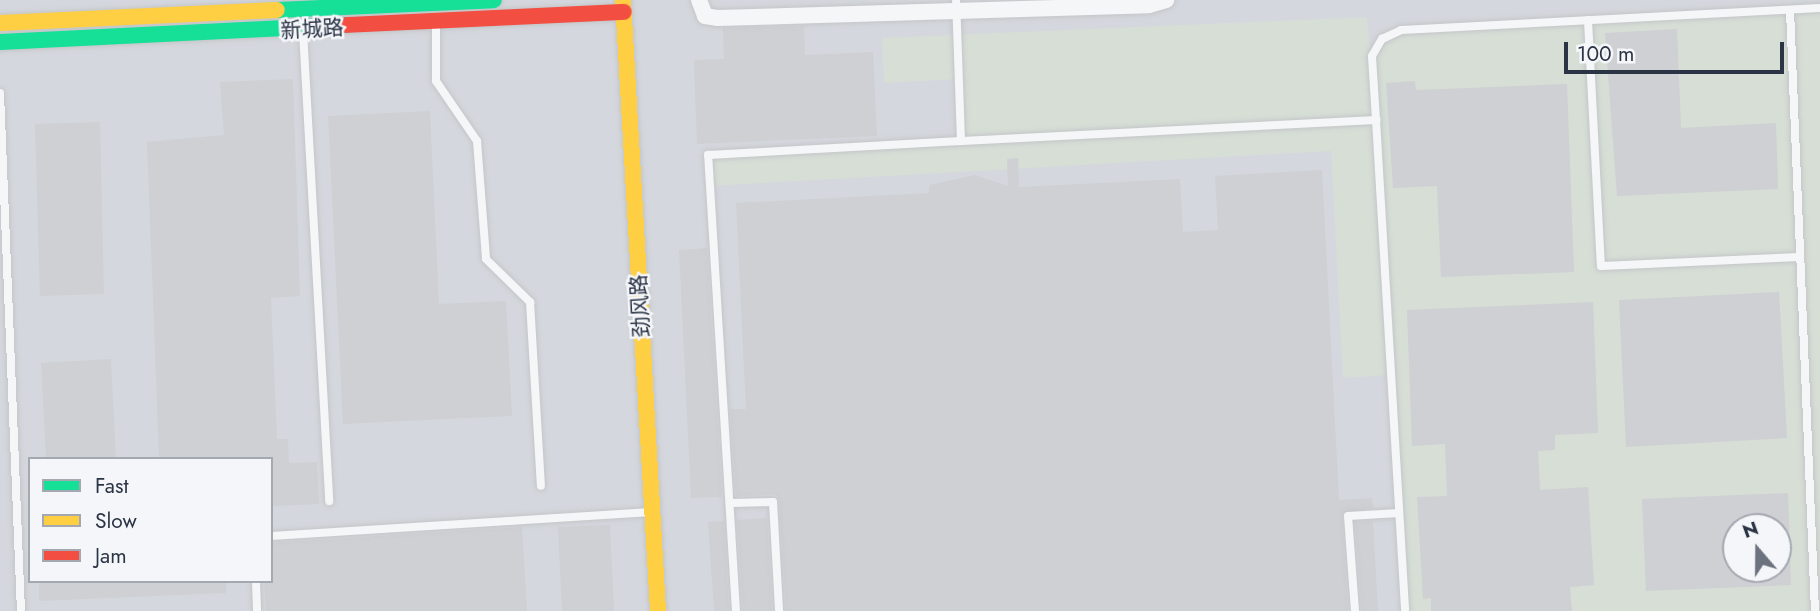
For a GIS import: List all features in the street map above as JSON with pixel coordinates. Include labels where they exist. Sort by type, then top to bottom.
[{"type":"street","name":"新城路","points":[[0,23],[228,7],[302,11],[436,1],[494,0]]},
{"type":"street","points":[[699,0],[705,16],[717,18],[956,6],[1149,5],[1166,0]]},
{"type":"street","name":"新城路","points":[[0,42],[436,23],[618,6]]},
{"type":"street","name":"劲风路","points":[[618,6],[645,513],[645,611]]},
{"type":"street","name":"劲风路","points":[[645,513],[657,611]]},
{"type":"lane","points":[[436,1],[436,81],[477,141],[486,260],[530,302],[541,486]]},
{"type":"lane","points":[[956,6],[961,141]]},
{"type":"lane","points":[[1405,611],[1372,56],[1382,39],[1401,30],[1820,8]]},
{"type":"lane","points":[[1790,10],[1815,611]]},
{"type":"lane","points":[[302,11],[329,501]]},
{"type":"lane","points":[[1588,20],[1601,266],[1800,257]]},
{"type":"lane","points":[[0,93],[20,611]]},
{"type":"lane","points":[[736,611],[708,155],[1376,120]]},
{"type":"lane","points":[[731,503],[773,502],[779,611]]},
{"type":"lane","points":[[273,536],[645,513]]},
{"type":"lane","points":[[1355,611],[1348,516],[1399,513]]},
{"type":"lane","points":[[256,583],[257,611]]},
{"type":"shaded area","points":[[0,0],[1820,0],[1820,611],[0,611]]},
{"type":"shaded area","points":[[1820,8],[1820,611],[1405,611],[1390,375],[1343,378],[1331,151],[711,186],[708,155],[961,141],[959,79],[884,83],[882,38],[1367,17],[1371,55],[1382,39],[1401,30]]},
{"type":"building","points":[[804,26],[805,55],[873,52],[877,136],[697,144],[694,60],[724,59],[723,28]]},
{"type":"building","points":[[1677,29],[1681,128],[1776,123],[1778,189],[1617,196],[1605,33]]},
{"type":"building","points":[[293,79],[300,296],[271,298],[277,439],[288,439],[289,463],[317,462],[319,504],[273,506],[273,457],[159,457],[147,142],[224,135],[220,82]]},
{"type":"building","points":[[1415,81],[1416,90],[1567,84],[1574,272],[1441,277],[1437,186],[1393,188],[1386,83]]},
{"type":"building","points":[[430,111],[439,304],[506,301],[512,416],[343,424],[328,116]]},
{"type":"building","points":[[100,122],[104,294],[40,296],[35,124]]},
{"type":"building","points":[[1018,158],[1019,187],[1180,179],[1183,232],[1218,230],[1215,176],[1322,170],[1339,500],[1372,498],[1373,508],[1342,514],[1348,611],[786,611],[779,499],[775,494],[736,496],[730,409],[746,409],[736,203],[929,193],[929,185],[975,175],[1008,186],[1007,159]]},
{"type":"building","points":[[707,248],[722,497],[691,498],[679,250]]},
{"type":"building","points":[[1779,292],[1787,438],[1626,447],[1619,300]]},
{"type":"building","points":[[1593,302],[1598,433],[1555,435],[1555,450],[1538,451],[1540,490],[1588,487],[1594,585],[1570,587],[1572,611],[1431,611],[1431,598],[1423,599],[1417,497],[1447,496],[1445,444],[1412,446],[1407,310]]},
{"type":"building","points":[[111,359],[116,457],[46,457],[41,363]]},
{"type":"building","points":[[1788,493],[1789,513],[1722,513],[1722,583],[1791,585],[1646,591],[1642,499]]},
{"type":"building","points":[[767,518],[772,611],[743,611],[737,520]]},
{"type":"building","points":[[724,521],[729,611],[714,611],[708,522]]},
{"type":"building","points":[[1373,521],[1378,611],[1362,611],[1355,522]]},
{"type":"building","points":[[610,525],[614,611],[562,611],[558,527]]},
{"type":"building","points":[[522,527],[527,611],[266,611],[264,583],[273,583],[273,543]]},
{"type":"building","points":[[39,583],[226,583],[226,593],[39,601]]},
{"type":"traffic: fast","points":[[277,10],[494,0]]},
{"type":"traffic: fast","points":[[0,42],[346,25]]},
{"type":"traffic: slow","points":[[623,0],[658,611]]},
{"type":"traffic: slow","points":[[0,23],[277,10]]},
{"type":"traffic: jam","points":[[346,25],[624,12]]}]
